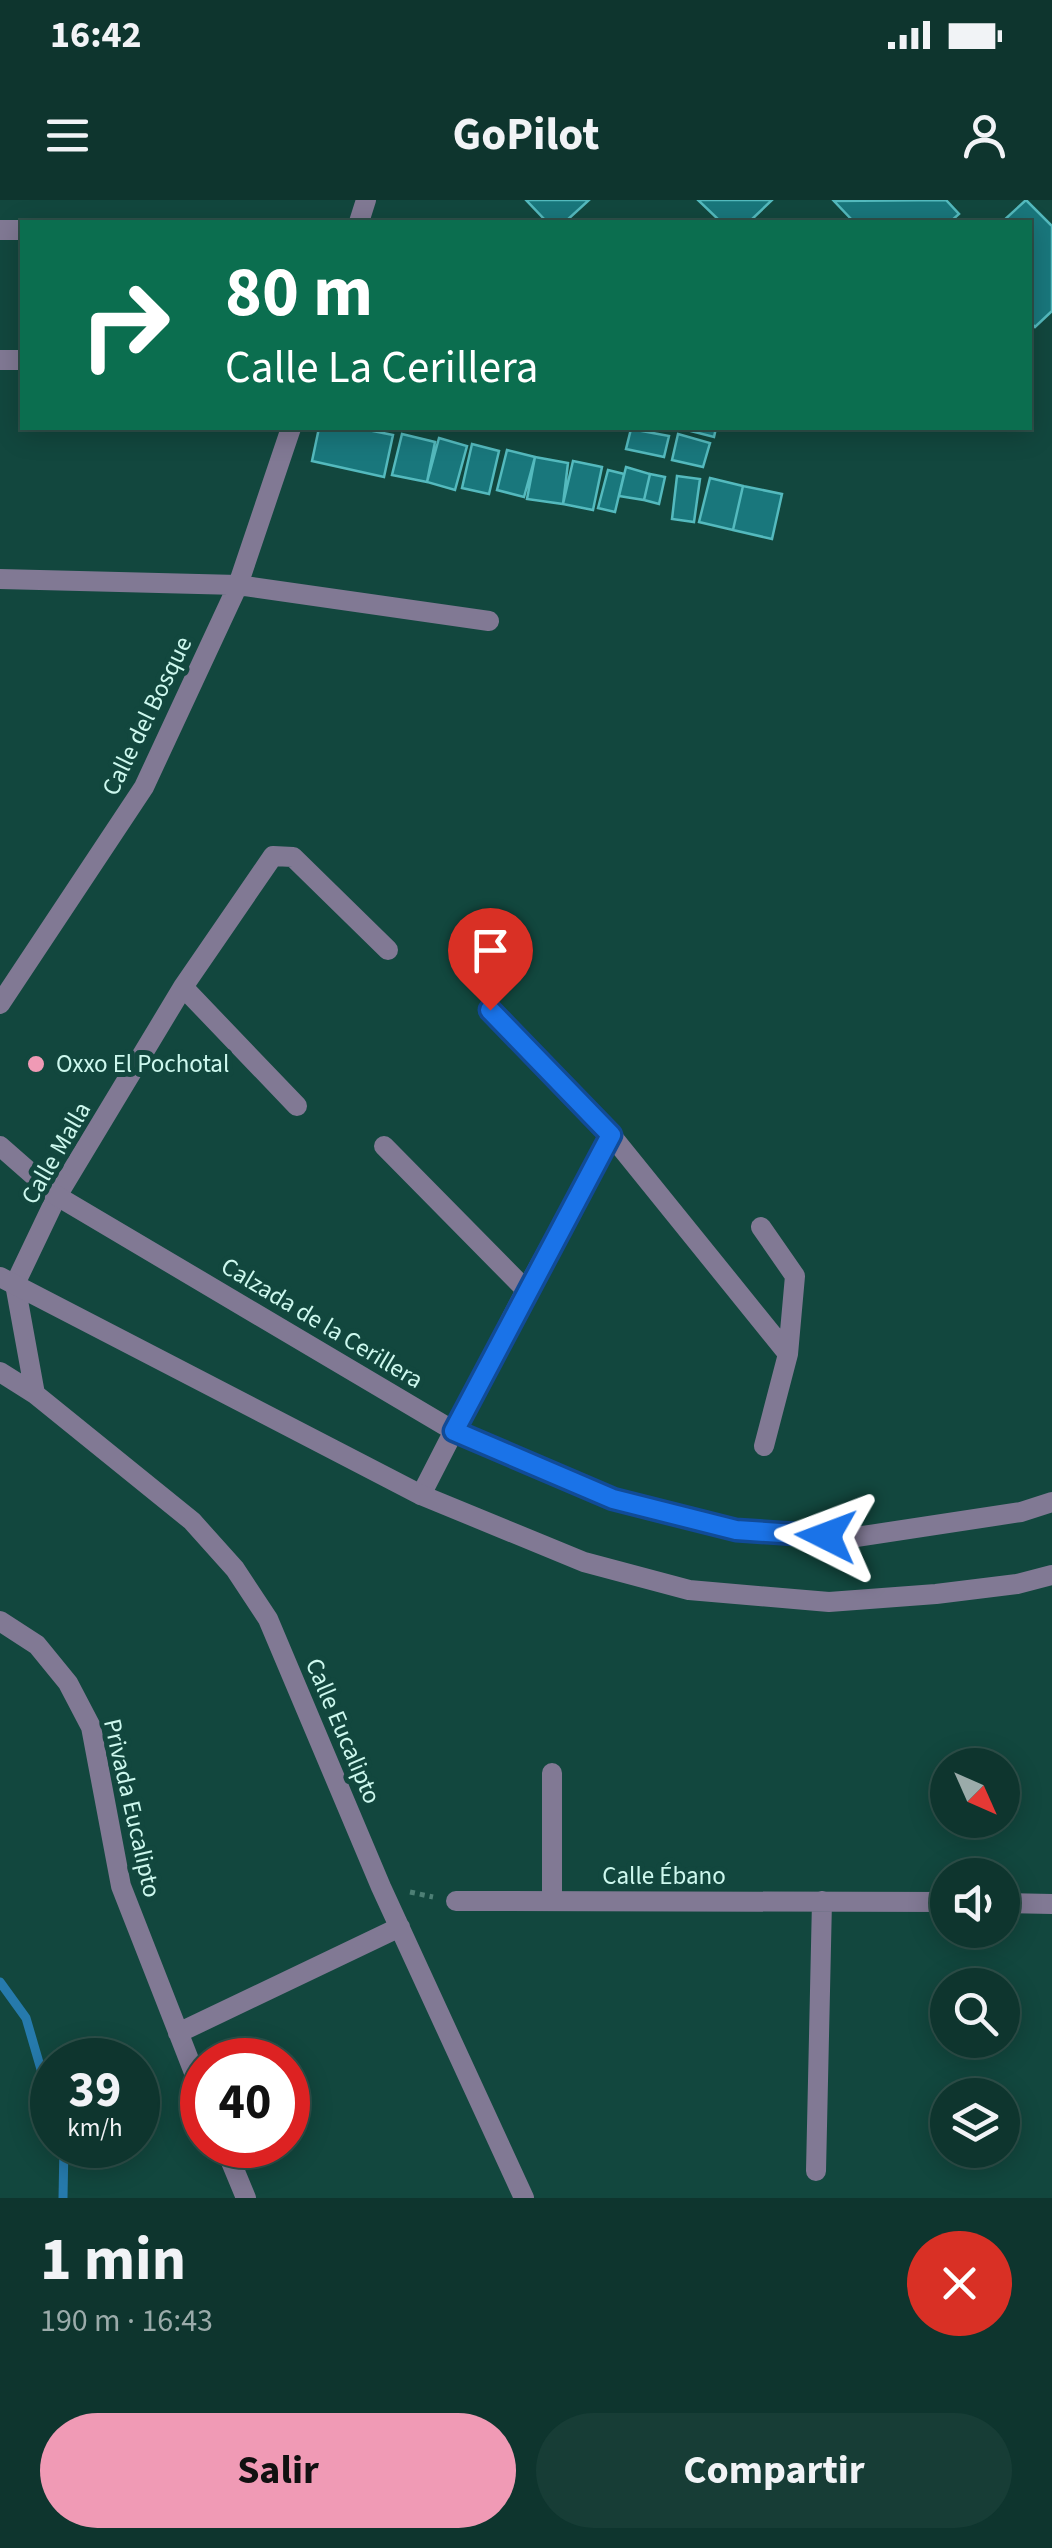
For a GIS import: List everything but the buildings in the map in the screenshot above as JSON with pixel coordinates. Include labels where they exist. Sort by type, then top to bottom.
[{"type":"street","name":"Calle del Bosque","points":[[0,1004],[144,788],[238,585],[290,430]]},
{"type":"street","points":[[0,579],[238,585],[489,622]]},
{"type":"street","name":"Calle Malla","points":[[7,1280],[183,988],[273,856],[294,856],[388,950]]},
{"type":"street","points":[[183,988],[297,1106]]},
{"type":"street","points":[[490,1010],[611,1135],[788,1354]]},
{"type":"street","points":[[421,1495],[611,1135]]},
{"type":"street","name":"Calzada de la Cerillera","points":[[0,1146],[57,1196],[454,1431],[613,1499],[736,1530],[856,1538],[1021,1512],[1052,1502]]},
{"type":"street","points":[[384,1146],[526,1290]]},
{"type":"street","points":[[761,1227],[795,1276],[788,1354],[764,1446]]},
{"type":"street","points":[[7,1280],[35,1394]]},
{"type":"street","points":[[7,1280],[421,1495],[584,1562],[689,1590],[829,1602],[936,1594],[1017,1584],[1052,1575]]},
{"type":"street","name":"Calle Eucalipto","points":[[0,1372],[35,1394],[192,1521],[235,1569],[268,1619],[400,1927],[524,2198]]},
{"type":"street","name":"Privada Eucalipto","points":[[0,1621],[37,1645],[68,1683],[92,1727],[121,1886],[180,2038]]},
{"type":"street","points":[[552,1773],[552,1901]]},
{"type":"street","points":[[816,2171],[822,1901]]},
{"type":"street","name":"Calle Ébano","points":[[456,1902],[930,1902]]},
{"type":"street","points":[[1020,1903],[1052,1904]]},
{"type":"street","points":[[178,2033],[400,1927]]},
{"type":"street","points":[[234,2168],[246,2198]]},
{"type":"path","points":[[382,1886],[456,1902]]},
{"type":"waterway","points":[[0,1982],[26,2018],[32,2038]]},
{"type":"waterway","points":[[63,2198],[64,2168]]},
{"type":"place","name":"Oxxo El Pochotal","points":[[36,1064]]},
{"type":"route","points":[[490,1010],[611,1135],[454,1431],[613,1499],[736,1530],[826,1536]]}]
